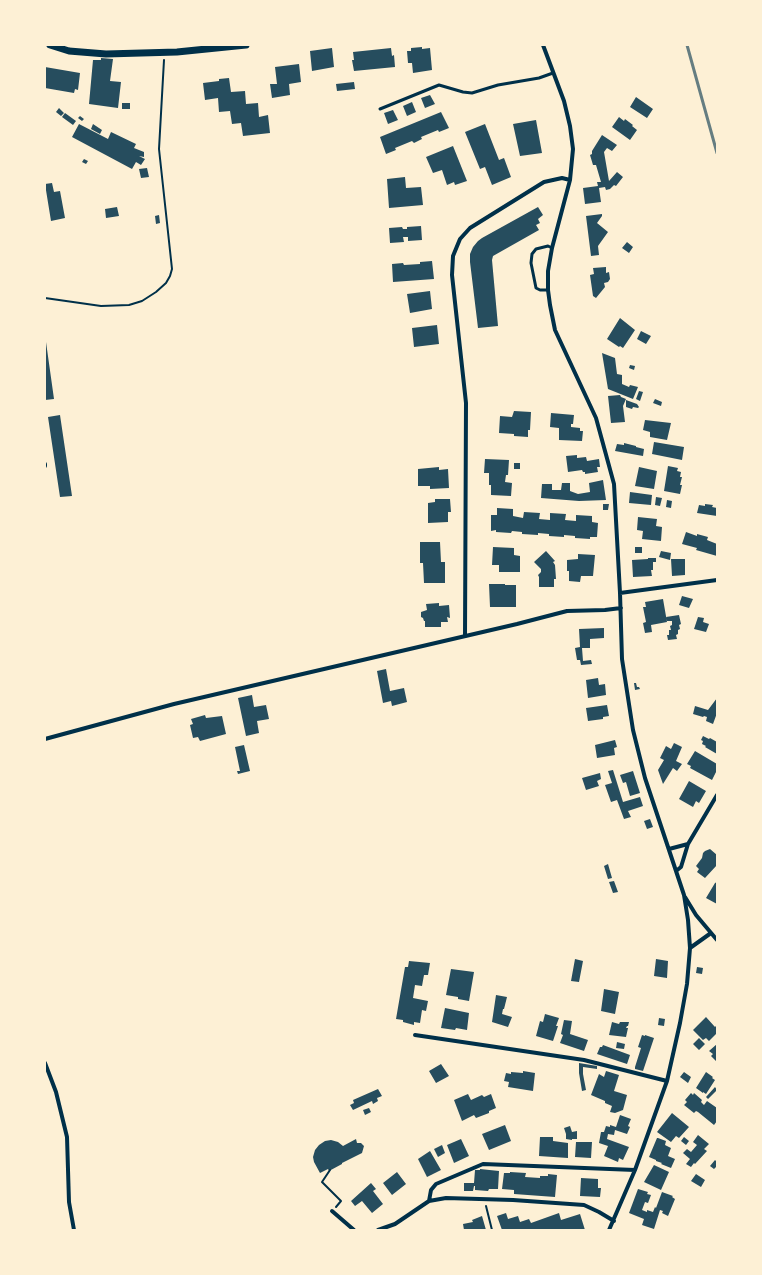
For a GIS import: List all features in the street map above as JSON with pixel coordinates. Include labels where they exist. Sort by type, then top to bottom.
[{"type":"street","points":[[50,45],[69,50],[106,54],[164,52],[177,49],[246,45]]},
{"type":"street","points":[[543,45],[564,101],[570,126],[572,149],[570,180],[552,248],[548,271],[548,290],[555,330],[596,418],[614,484],[621,608],[622,659],[633,730],[645,778],[684,895],[690,948],[686,992],[667,1081],[635,1170],[609,1230]]},
{"type":"street","points":[[465,636],[466,403],[452,275],[453,256],[460,239],[470,228],[544,182],[562,178],[570,180]]},
{"type":"street","points":[[620,593],[717,579]]},
{"type":"street","points":[[45,739],[174,704],[567,611],[621,608]]},
{"type":"street","points":[[676,871],[681,867],[688,844],[717,795]]},
{"type":"street","points":[[669,848],[688,844]]},
{"type":"street","points":[[684,895],[696,915],[717,940]]},
{"type":"street","points":[[690,948],[711,933]]},
{"type":"street","points":[[415,1036],[584,1060],[667,1081]]},
{"type":"street","points":[[45,1063],[56,1092],[66,1137],[69,1202],[74,1230]]},
{"type":"street","points":[[429,1201],[431,1190],[436,1184],[483,1164],[635,1170]]},
{"type":"street","points":[[378,1230],[395,1224],[429,1201],[446,1198],[513,1200],[584,1205],[614,1221]]},
{"type":"street","points":[[332,1210],[354,1230]]},
{"type":"lane","points":[[380,109],[439,85],[472,93],[498,85],[539,78],[553,73]]},
{"type":"lane","points":[[548,290],[540,290],[536,288],[531,263],[532,254],[536,249],[548,246],[552,248]]},
{"type":"path","points":[[45,298],[101,306],[129,305],[136,303],[156,292],[166,283],[170,276],[172,269],[159,149],[164,52]]},
{"type":"path","points":[[330,1170],[322,1182],[341,1201],[332,1210]]},
{"type":"path","points":[[484,1199],[492,1230]]},
{"type":"building","points":[[422,47],[422,49],[430,48],[432,70],[413,73],[412,63],[408,63],[407,51],[411,51],[411,48]]},
{"type":"building","points":[[332,48],[334,67],[312,71],[310,51]]},
{"type":"building","points":[[391,48],[392,56],[394,55],[395,67],[354,71],[352,60],[354,60],[353,52]]},
{"type":"building","points":[[101,58],[113,59],[110,81],[121,82],[118,108],[89,104],[93,60],[101,60]]},
{"type":"building","points":[[299,64],[301,82],[289,84],[290,95],[272,98],[270,84],[277,84],[275,67]]},
{"type":"building","points":[[45,67],[80,73],[78,90],[75,89],[74,93],[45,88]]},
{"type":"building","points":[[229,78],[231,92],[245,91],[246,104],[258,103],[259,117],[268,115],[270,133],[243,136],[241,123],[232,124],[230,111],[219,112],[218,98],[205,100],[203,83]]},
{"type":"building","points":[[354,82],[355,89],[337,91],[336,84]]},
{"type":"building","points":[[430,95],[435,104],[425,108],[421,98]]},
{"type":"building","points":[[636,97],[653,109],[647,118],[630,107]]},
{"type":"building","points":[[412,102],[416,112],[407,116],[403,106]]},
{"type":"building","points":[[122,103],[130,103],[130,109],[122,109]]},
{"type":"building","points":[[59,108],[64,113],[61,116],[56,112]]},
{"type":"building","points":[[393,110],[398,120],[388,124],[384,113]]},
{"type":"building","points":[[441,112],[449,128],[439,132],[438,130],[421,137],[422,139],[414,143],[412,141],[395,148],[396,150],[386,154],[380,137]]},
{"type":"building","points":[[65,113],[76,121],[73,125],[62,117]]},
{"type":"building","points":[[80,116],[84,119],[82,121],[78,118]]},
{"type":"building","points":[[619,117],[624,121],[625,119],[637,130],[630,140],[612,127]]},
{"type":"building","points":[[536,120],[542,153],[520,156],[513,124]]},
{"type":"building","points":[[79,124],[108,139],[111,132],[136,144],[134,148],[144,152],[144,157],[139,156],[145,159],[141,165],[136,162],[132,169],[72,137]]},
{"type":"building","points":[[93,124],[102,130],[100,134],[91,129]]},
{"type":"building","points":[[485,124],[499,160],[504,158],[511,177],[492,185],[485,167],[480,169],[465,132]]},
{"type":"building","points":[[602,135],[617,145],[612,151],[607,148],[604,152],[609,181],[617,172],[623,177],[616,186],[614,185],[610,189],[606,190],[605,187],[599,188],[601,202],[585,204],[583,188],[598,186],[597,182],[601,182],[596,165],[593,165],[590,155],[592,154],[592,151]]},
{"type":"building","points":[[453,146],[467,181],[455,185],[454,182],[447,185],[442,170],[433,173],[426,157]]},
{"type":"building","points":[[84,159],[88,161],[86,164],[82,162]]},
{"type":"building","points":[[147,168],[149,177],[141,178],[139,169]]},
{"type":"building","points":[[405,177],[406,188],[421,187],[423,205],[389,208],[387,179]]},
{"type":"building","points":[[52,183],[54,192],[60,191],[65,218],[51,221],[45,184]]},
{"type":"building","points":[[117,207],[119,216],[106,218],[105,209]]},
{"type":"building","points":[[538,207],[543,215],[538,219],[540,223],[536,225],[539,230],[493,256],[492,260],[498,326],[478,328],[470,262],[470,254],[473,247],[482,238]]},
{"type":"building","points":[[602,214],[597,223],[608,232],[598,246],[599,255],[591,256],[586,216]]},
{"type":"building","points":[[159,215],[160,223],[156,224],[155,216]]},
{"type":"building","points":[[421,226],[422,240],[408,241],[408,237],[403,237],[404,242],[390,243],[389,228],[402,227],[403,229],[407,229],[407,227]]},
{"type":"building","points":[[627,242],[633,247],[629,253],[622,248]]},
{"type":"building","points":[[432,261],[434,279],[393,282],[392,264],[420,264],[420,262]]},
{"type":"building","points":[[606,267],[606,273],[609,272],[610,279],[608,282],[604,283],[605,287],[596,298],[593,296],[590,275],[594,274],[593,268]]},
{"type":"building","points":[[430,291],[432,309],[410,313],[407,294]]},
{"type":"building","points":[[620,318],[635,330],[623,348],[607,339]]},
{"type":"building","points":[[437,325],[439,344],[414,347],[412,328]]},
{"type":"building","points":[[641,331],[651,336],[646,344],[637,339]]},
{"type":"building","points":[[45,342],[54,399],[45,400]]},
{"type":"building","points":[[602,353],[615,358],[617,374],[622,375],[622,384],[629,387],[630,385],[638,387],[633,399],[608,389]]},
{"type":"building","points":[[630,365],[635,366],[634,370],[629,368]]},
{"type":"building","points":[[639,391],[643,392],[640,401],[636,399]]},
{"type":"building","points":[[620,395],[626,399],[623,406],[625,422],[611,423],[608,396]]},
{"type":"building","points":[[655,399],[662,402],[661,406],[653,403]]},
{"type":"building","points":[[626,400],[637,404],[639,407],[633,407],[632,409],[626,407]]},
{"type":"building","points":[[514,411],[531,412],[528,437],[499,433],[500,416],[512,417]]},
{"type":"building","points":[[551,413],[574,415],[573,424],[571,424],[571,427],[580,428],[580,431],[583,431],[582,441],[559,440],[559,428],[550,427]]},
{"type":"building","points":[[60,415],[72,496],[60,497],[48,417]]},
{"type":"building","points":[[645,420],[671,423],[667,440],[650,437],[650,432],[643,430]]},
{"type":"building","points":[[654,442],[684,447],[682,460],[652,454]]},
{"type":"building","points":[[624,443],[644,449],[643,456],[615,451],[617,444],[624,445]]},
{"type":"building","points":[[577,455],[577,458],[586,457],[587,461],[599,459],[600,467],[597,467],[598,472],[585,474],[582,470],[568,472],[566,456]]},
{"type":"building","points":[[485,459],[509,460],[508,475],[506,475],[505,482],[512,483],[511,496],[491,495],[489,473],[484,473]]},
{"type":"building","points":[[514,463],[520,463],[520,469],[514,469]]},
{"type":"building","points":[[668,466],[678,468],[677,471],[681,472],[680,477],[682,477],[680,485],[682,485],[680,494],[664,491]]},
{"type":"building","points":[[439,467],[439,470],[448,469],[449,488],[430,489],[430,486],[418,486],[418,469]]},
{"type":"building","points":[[639,467],[657,471],[654,489],[635,486]]},
{"type":"building","points":[[603,480],[606,500],[579,501],[541,498],[542,484],[552,484],[552,490],[561,490],[562,483],[570,483],[570,491],[578,494],[590,492],[589,483]]},
{"type":"building","points":[[630,492],[652,495],[651,505],[629,503]]},
{"type":"building","points":[[656,497],[662,498],[660,506],[655,505]]},
{"type":"building","points":[[435,499],[450,499],[451,512],[448,512],[448,522],[428,523],[428,503],[435,502]]},
{"type":"building","points":[[667,500],[672,501],[671,508],[666,507]]},
{"type":"building","points":[[603,504],[609,504],[608,510],[603,510]]},
{"type":"building","points":[[705,504],[713,505],[712,507],[717,508],[717,516],[697,513],[699,505],[705,506]]},
{"type":"building","points":[[497,508],[513,509],[513,516],[523,518],[524,512],[540,513],[539,519],[550,520],[550,513],[566,514],[565,520],[576,521],[576,515],[592,516],[592,522],[598,523],[597,537],[590,537],[590,539],[575,538],[575,536],[564,535],[564,537],[549,536],[549,534],[538,533],[538,535],[522,534],[522,532],[512,531],[511,533],[496,532],[496,530],[491,531],[491,515],[497,515]]},
{"type":"building","points":[[638,517],[657,519],[656,526],[662,527],[661,541],[642,539],[643,531],[637,530]]},
{"type":"building","points":[[686,532],[697,536],[697,534],[708,537],[707,540],[717,544],[717,556],[682,544]]},
{"type":"building","points":[[420,542],[440,542],[441,562],[445,562],[445,583],[424,583],[423,563],[420,563]]},
{"type":"building","points":[[493,547],[514,548],[514,555],[520,556],[520,572],[499,572],[499,565],[492,565]]},
{"type":"building","points":[[635,547],[642,547],[642,553],[635,553]]},
{"type":"building","points":[[546,551],[555,561],[553,562],[555,565],[556,579],[554,579],[554,587],[539,587],[538,575],[541,572],[541,569],[534,562]]},
{"type":"building","points":[[661,551],[671,553],[670,560],[659,557]]},
{"type":"building","points":[[578,554],[595,555],[593,576],[581,576],[580,582],[569,581],[567,560],[578,559]]},
{"type":"building","points":[[656,558],[656,562],[653,562],[653,570],[651,570],[652,576],[633,577],[632,560]]},
{"type":"building","points":[[671,559],[685,559],[685,575],[672,576]]},
{"type":"building","points":[[489,584],[516,585],[516,607],[490,607]]},
{"type":"building","points":[[682,596],[693,599],[689,608],[679,605]]},
{"type":"building","points":[[663,599],[667,622],[651,625],[652,632],[645,633],[643,623],[646,622],[643,607],[646,607],[645,602]]},
{"type":"building","points":[[439,603],[439,606],[449,605],[450,618],[447,617],[448,622],[441,622],[441,627],[425,627],[425,621],[421,617],[421,612],[427,610],[426,604]]},
{"type":"building","points":[[679,615],[681,624],[679,625],[680,629],[678,630],[678,634],[676,635],[677,639],[668,640],[667,635],[669,635],[669,630],[671,630],[670,626],[672,625],[672,621],[667,621],[666,617]]},
{"type":"building","points":[[698,617],[704,618],[703,622],[709,624],[706,632],[694,629]]},
{"type":"building","points":[[604,628],[604,638],[590,639],[590,648],[582,648],[583,661],[591,660],[592,664],[581,665],[580,660],[577,660],[575,648],[580,647],[579,629]]},
{"type":"building","points":[[386,669],[390,691],[404,688],[407,702],[392,706],[391,701],[383,703],[377,671]]},
{"type":"building","points":[[598,678],[599,685],[605,684],[606,695],[588,698],[586,680]]},
{"type":"building","points":[[634,683],[636,683],[637,687],[640,689],[635,690]]},
{"type":"building","points":[[252,695],[254,707],[266,705],[269,719],[257,721],[259,733],[246,736],[238,698]]},
{"type":"building","points":[[717,698],[717,713],[713,724],[706,721],[707,717],[693,714],[695,706],[708,710]]},
{"type":"building","points":[[607,705],[609,716],[603,717],[603,719],[588,721],[586,708]]},
{"type":"building","points":[[205,715],[206,718],[222,716],[226,734],[200,741],[198,737],[193,738],[190,725],[193,724],[191,719]]},
{"type":"building","points":[[703,736],[717,742],[717,754],[702,744],[703,741],[701,740]]},
{"type":"building","points":[[615,740],[617,747],[614,748],[615,755],[597,758],[595,745]]},
{"type":"building","points":[[674,743],[682,747],[676,761],[682,764],[677,771],[673,768],[663,784],[658,770],[664,760],[660,758],[666,746],[671,749]]},
{"type":"building","points":[[244,745],[250,771],[238,774],[237,771],[240,771],[235,747]]},
{"type":"building","points":[[695,751],[717,764],[717,770],[712,780],[690,768],[691,766],[687,764]]},
{"type":"building","points":[[613,770],[623,802],[640,797],[643,806],[628,811],[631,817],[624,819],[617,800],[611,802],[605,785],[612,783],[608,771]]},
{"type":"building","points":[[633,771],[640,793],[630,796],[626,782],[623,783],[620,775]]},
{"type":"building","points":[[600,773],[601,779],[597,781],[599,786],[586,790],[582,778]]},
{"type":"building","points":[[689,781],[706,791],[699,803],[696,801],[693,807],[679,799]]},
{"type":"building","points":[[650,819],[653,827],[647,829],[644,821]]},
{"type":"building","points":[[710,849],[717,855],[717,865],[705,878],[697,872],[699,869],[696,866],[702,858],[703,853]]},
{"type":"building","points":[[608,864],[612,878],[608,879],[604,866]]},
{"type":"building","points":[[614,881],[618,892],[613,893],[609,882]]},
{"type":"building","points":[[717,882],[717,904],[706,898]]},
{"type":"building","points":[[575,959],[583,961],[579,982],[571,981]]},
{"type":"building","points":[[656,959],[668,961],[667,978],[654,976]]},
{"type":"building","points":[[409,961],[430,963],[428,975],[424,975],[422,986],[415,985],[413,998],[428,1001],[426,1011],[422,1010],[420,1023],[414,1022],[414,1025],[403,1022],[403,1020],[396,1019],[405,967],[408,967]]},
{"type":"building","points":[[697,967],[703,968],[702,974],[696,973]]},
{"type":"building","points":[[451,969],[474,972],[469,1001],[446,995]]},
{"type":"building","points":[[604,989],[619,992],[615,1014],[601,1011]]},
{"type":"building","points":[[496,995],[507,997],[502,1014],[512,1017],[508,1027],[492,1022]]},
{"type":"building","points":[[445,1008],[469,1013],[467,1030],[441,1028]]},
{"type":"building","points":[[545,1014],[559,1018],[553,1041],[536,1036],[540,1021],[543,1022]]},
{"type":"building","points":[[706,1017],[715,1027],[717,1025],[717,1033],[709,1041],[706,1038],[703,1040],[693,1030]]},
{"type":"building","points":[[659,1018],[665,1019],[664,1026],[658,1025]]},
{"type":"building","points":[[564,1020],[572,1021],[570,1034],[588,1040],[584,1051],[560,1043],[563,1035],[561,1034]]},
{"type":"building","points":[[612,1022],[619,1024],[620,1022],[629,1022],[626,1028],[628,1028],[626,1037],[609,1035]]},
{"type":"building","points":[[642,1035],[654,1038],[643,1071],[635,1069],[641,1048],[638,1047]]},
{"type":"building","points":[[699,1038],[705,1044],[699,1050],[693,1044]]},
{"type":"building","points":[[617,1042],[625,1044],[624,1049],[616,1048]]},
{"type":"building","points":[[717,1044],[717,1062],[711,1056],[713,1054],[709,1051]]},
{"type":"building","points":[[603,1045],[630,1055],[627,1064],[597,1054],[600,1047]]},
{"type":"building","points":[[579,1063],[597,1066],[597,1069],[583,1067],[586,1090],[582,1091],[579,1073]]},
{"type":"building","points":[[441,1064],[449,1076],[436,1083],[429,1071]]},
{"type":"building","points":[[523,1071],[535,1073],[533,1091],[508,1087],[509,1082],[504,1081],[506,1073],[523,1073]]},
{"type":"building","points":[[606,1071],[619,1075],[614,1091],[627,1095],[623,1110],[615,1113],[610,1112],[612,1106],[591,1095],[599,1074],[604,1077]]},
{"type":"building","points":[[684,1072],[691,1077],[688,1083],[680,1077]]},
{"type":"building","points":[[706,1072],[715,1080],[706,1094],[696,1088]]},
{"type":"building","points":[[715,1087],[717,1090],[708,1099],[706,1097]]},
{"type":"building","points":[[378,1089],[382,1096],[377,1098],[378,1101],[373,1104],[372,1101],[353,1110],[350,1105],[354,1103],[353,1100]]},
{"type":"building","points":[[691,1093],[693,1095],[694,1093],[702,1100],[701,1102],[704,1105],[707,1101],[717,1108],[717,1121],[714,1125],[698,1112],[696,1111],[694,1113],[684,1105],[687,1102],[685,1100]]},
{"type":"building","points":[[468,1094],[471,1100],[482,1095],[484,1097],[491,1094],[496,1108],[489,1111],[489,1113],[476,1118],[474,1115],[462,1121],[454,1100]]},
{"type":"building","points":[[369,1108],[371,1112],[365,1115],[363,1110]]},
{"type":"building","points":[[672,1113],[689,1127],[679,1138],[676,1136],[671,1142],[657,1132]]},
{"type":"building","points":[[620,1115],[631,1119],[627,1134],[615,1130],[614,1135],[608,1134],[607,1139],[629,1147],[623,1160],[619,1158],[618,1162],[604,1156],[608,1146],[599,1143],[601,1132],[604,1132],[606,1126],[610,1127],[610,1125],[616,1127]]},
{"type":"building","points":[[505,1125],[511,1141],[489,1150],[482,1134]]},
{"type":"building","points":[[570,1126],[572,1132],[577,1131],[577,1139],[566,1139],[564,1128]]},
{"type":"building","points":[[698,1135],[709,1144],[704,1149],[707,1151],[691,1167],[686,1164],[690,1159],[683,1153],[687,1149],[691,1152],[697,1145],[693,1142]]},
{"type":"building","points":[[540,1137],[553,1137],[553,1141],[568,1143],[568,1158],[539,1156]]},
{"type":"building","points":[[684,1137],[689,1141],[686,1145],[681,1141]]},
{"type":"building","points":[[658,1138],[666,1141],[665,1145],[671,1148],[668,1156],[675,1159],[671,1168],[649,1157]]},
{"type":"building","points":[[356,1139],[357,1143],[361,1143],[364,1146],[362,1153],[329,1171],[328,1169],[320,1173],[313,1157],[315,1150],[319,1145],[325,1141],[331,1140],[338,1142],[343,1146]]},
{"type":"building","points":[[461,1139],[469,1156],[454,1163],[447,1145]]},
{"type":"building","points":[[576,1142],[592,1142],[591,1158],[575,1157]]},
{"type":"building","points":[[442,1145],[445,1153],[438,1157],[434,1149]]},
{"type":"building","points":[[430,1151],[441,1170],[427,1177],[418,1159]]},
{"type":"building","points":[[715,1160],[717,1160],[717,1168],[716,1167],[714,1169],[710,1166]]},
{"type":"building","points":[[654,1165],[669,1172],[661,1190],[644,1182]]},
{"type":"building","points":[[480,1169],[499,1171],[498,1189],[489,1189],[488,1191],[475,1190],[474,1186],[473,1191],[464,1191],[464,1183],[474,1183],[475,1170]]},
{"type":"building","points":[[397,1172],[406,1184],[392,1195],[383,1183]]},
{"type":"building","points":[[504,1173],[526,1173],[525,1177],[540,1178],[540,1176],[548,1176],[548,1174],[557,1175],[555,1197],[514,1194],[514,1190],[502,1189]]},
{"type":"building","points":[[696,1174],[705,1180],[701,1187],[691,1181]]},
{"type":"building","points":[[581,1178],[598,1179],[598,1188],[601,1188],[600,1197],[580,1196]]},
{"type":"building","points":[[371,1183],[376,1189],[373,1191],[383,1204],[372,1213],[362,1201],[355,1206],[351,1201]]},
{"type":"building","points":[[638,1189],[648,1192],[647,1194],[651,1195],[648,1203],[645,1202],[642,1210],[647,1212],[647,1210],[653,1212],[655,1207],[656,1208],[662,1192],[673,1196],[672,1197],[675,1199],[668,1216],[660,1210],[654,1229],[642,1225],[644,1219],[629,1213]]},
{"type":"building","points":[[506,1213],[508,1219],[518,1216],[520,1222],[529,1219],[531,1223],[559,1213],[561,1220],[580,1214],[585,1230],[502,1230],[497,1216]]},
{"type":"building","points":[[482,1216],[486,1230],[464,1230],[463,1224],[473,1222],[472,1220]]},
{"type":"railway","points":[[687,45],[717,153]]}]
